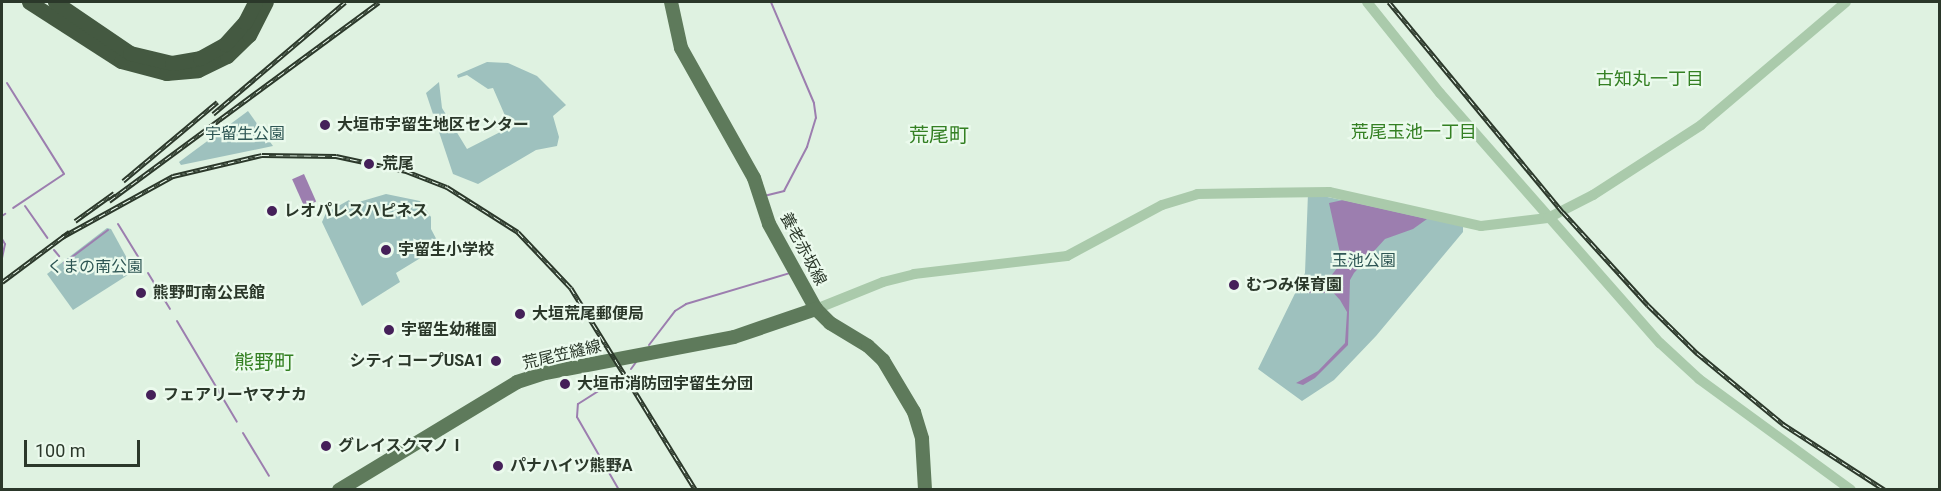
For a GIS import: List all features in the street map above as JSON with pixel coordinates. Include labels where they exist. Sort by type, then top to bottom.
[{"type":"highway","points":[[29,2],[91,35],[144,59],[186,62],[225,44],[245,22],[255,2]]},
{"type":"highway","points":[[39,2],[91,35]]},
{"type":"highway","points":[[56,2],[121,61],[142,69],[166,73],[198,70],[239,46],[257,23],[266,2]]},
{"type":"highway","points":[[62,2],[91,35]]},
{"type":"main road","name":"養老赤坂線","points":[[671,2],[681,48],[754,178],[769,224],[816,309],[830,323],[868,346],[901,385],[920,424],[925,489]]},
{"type":"main road","name":"荒尾笠縫線","points":[[339,489],[518,382],[555,371],[734,337],[816,309]]},
{"type":"street","points":[[1366,2],[1548,218],[1660,343],[1699,379],[1851,489]]},
{"type":"street","points":[[816,309],[914,274],[1067,256],[1162,206],[1197,194],[1329,192],[1481,226],[1548,218],[1593,195],[1701,125],[1846,2]]},
{"type":"green space","points":[[487,62],[508,63],[537,76],[566,105],[553,116],[559,137],[557,146],[536,150],[478,184],[453,174],[426,93],[439,82],[442,108],[467,149],[510,127],[493,88],[488,89],[467,75],[458,78],[457,75]]},
{"type":"green space","name":"宇留生公園","points":[[248,111],[273,146],[181,165],[179,162]]},
{"type":"green space","name":"玉池公園","points":[[1308,193],[1463,225],[1463,232],[1376,336],[1334,380],[1302,401],[1258,369],[1305,273]]},
{"type":"green space","points":[[386,194],[420,201],[431,217],[431,229],[440,246],[396,273],[400,282],[362,306],[322,222],[326,213],[349,200],[352,204]]},
{"type":"green space","name":"くまの南公園","points":[[107,228],[111,229],[134,271],[73,310],[47,274]]},
{"type":"shaded area","points":[[304,174],[316,201],[304,207],[292,179]]},
{"type":"shaded area","points":[[1343,200],[1427,219],[1413,229],[1385,239],[1354,273],[1350,280],[1348,345],[1315,378],[1303,385],[1296,383],[1318,371],[1345,343],[1347,312],[1340,300],[1330,289],[1327,293],[1307,293],[1317,280],[1330,277],[1342,262],[1329,203]]},
{"type":"waterway","points":[[764,196],[784,191],[807,147],[816,118],[814,103],[771,2]]},
{"type":"waterway","points":[[7,83],[64,174],[13,208]]},
{"type":"waterway","points":[[25,206],[47,238]]},
{"type":"waterway","points":[[118,224],[142,263]]},
{"type":"waterway","points":[[64,263],[108,230]]},
{"type":"waterway","points":[[2,239],[5,244],[2,258]]},
{"type":"waterway","points":[[54,250],[59,256]]},
{"type":"waterway","points":[[148,273],[170,309]]},
{"type":"waterway","points":[[649,345],[675,311],[686,304],[790,273]]},
{"type":"waterway","points":[[177,321],[237,422]]},
{"type":"waterway","points":[[631,369],[636,362]]},
{"type":"waterway","points":[[619,490],[577,417],[578,404],[622,376]]},
{"type":"waterway","points":[[243,433],[269,476]]},
{"type":"railway","points":[[213,114],[345,2]]},
{"type":"railway","points":[[109,201],[379,2]]},
{"type":"railway","points":[[1389,2],[1563,212],[1648,305],[1697,353],[1783,424],[1885,490]]},
{"type":"railway","points":[[123,181],[217,102]]},
{"type":"railway","points":[[62,237],[173,176],[262,155],[336,156],[406,171],[447,187],[518,232],[571,288],[696,490]]},
{"type":"railway","points":[[75,221],[114,193]]},
{"type":"railway","points":[[2,282],[69,232]]},
{"type":"place","name":"大垣市宇留生地区センター","points":[[325,125]]},
{"type":"place","name":"荒尾","points":[[369,164]]},
{"type":"place","name":"レオパレスハピネス","points":[[272,211]]},
{"type":"place","name":"宇留生小学校","points":[[386,250]]},
{"type":"place","name":"むつみ保育園","points":[[1234,285]]},
{"type":"place","name":"熊野町南公民館","points":[[141,293]]},
{"type":"place","name":"大垣荒尾郵便局","points":[[520,314]]},
{"type":"place","name":"宇留生幼稚園","points":[[389,330]]},
{"type":"place","name":"シティコープUSA1","points":[[496,361]]},
{"type":"place","name":"大垣市消防団宇留生分団","points":[[565,384]]},
{"type":"place","name":"フェアリーヤマナカ","points":[[151,395]]},
{"type":"place","name":"グレイスクマノⅠ","points":[[326,446]]},
{"type":"place","name":"パナハイツ熊野A","points":[[498,466]]},
{"type":"district","name":"古知丸一丁目","points":[[1650,79]]},
{"type":"district","name":"荒尾玉池一丁目","points":[[1414,132]]},
{"type":"district","name":"荒尾町","points":[[939,135]]},
{"type":"district","name":"熊野町","points":[[264,362]]}]
